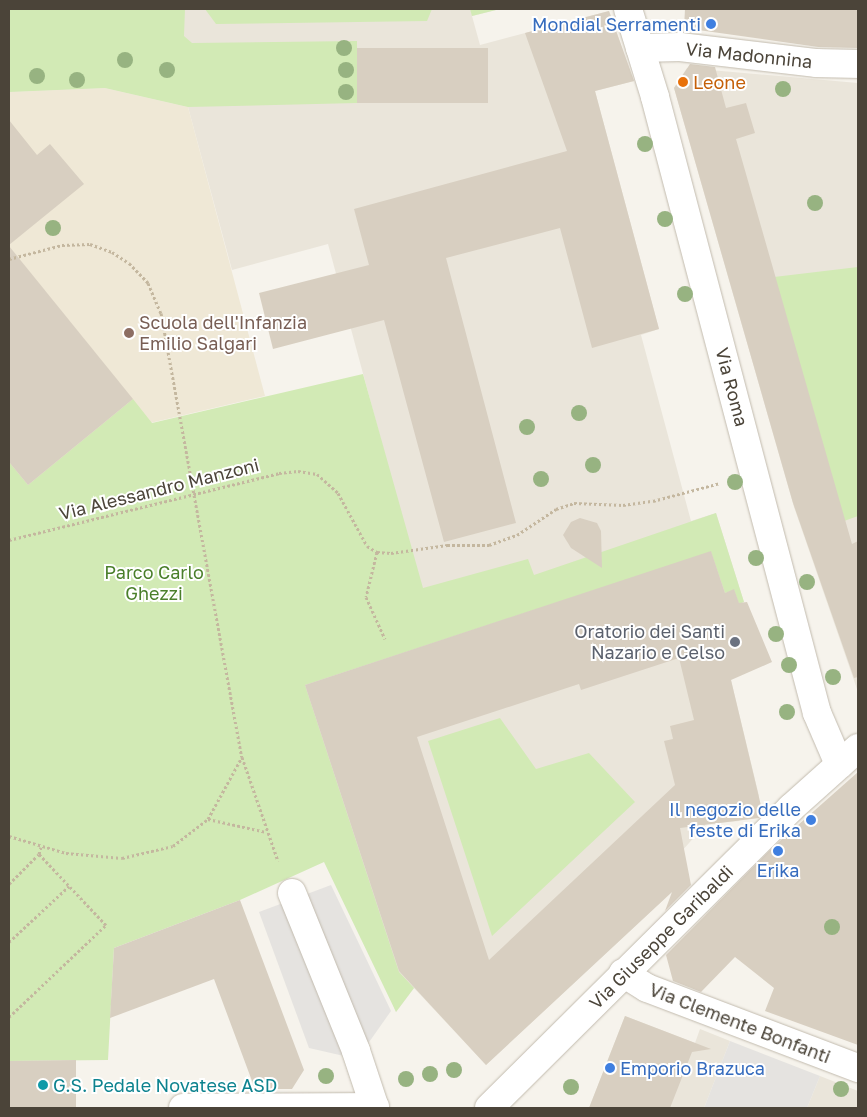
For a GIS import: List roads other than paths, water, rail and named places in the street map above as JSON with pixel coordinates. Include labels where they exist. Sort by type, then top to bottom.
[{"type":"street","name":"Via Roma","points":[[628,9],[817,713],[849,756]]},
{"type":"street","name":"Via Madonnina","points":[[640,48],[680,47],[817,63],[858,64]]},
{"type":"street","name":"Via Giuseppe Garibaldi","points":[[489,1108],[623,973],[849,756]]},
{"type":"street","points":[[183,1108],[375,1108],[356,1051],[292,894]]},
{"type":"street","name":"Via Clemente Bonfanti","points":[[623,973],[646,988],[858,1068]]},
{"type":"place","name":"Mondial Serramenti","points":[[711,24]]},
{"type":"place","name":"Leone","points":[[683,82]]},
{"type":"place","name":"Scuola dell'Infanzia Emilio Salgari","points":[[129,333]]},
{"type":"place","name":"Oratorio dei Santi Nazario e Celso","points":[[735,642]]},
{"type":"place","name":"Il negozio delle feste di Erika","points":[[811,820]]},
{"type":"place","name":"Erika","points":[[778,851]]},
{"type":"place","name":"Emporio Brazuca","points":[[610,1068]]},
{"type":"place","name":"G.S. Pedale Novatese ASD","points":[[43,1085]]},
{"type":"park label","name":"Parco Carlo Ghezzi","points":[[154,583]]}]
